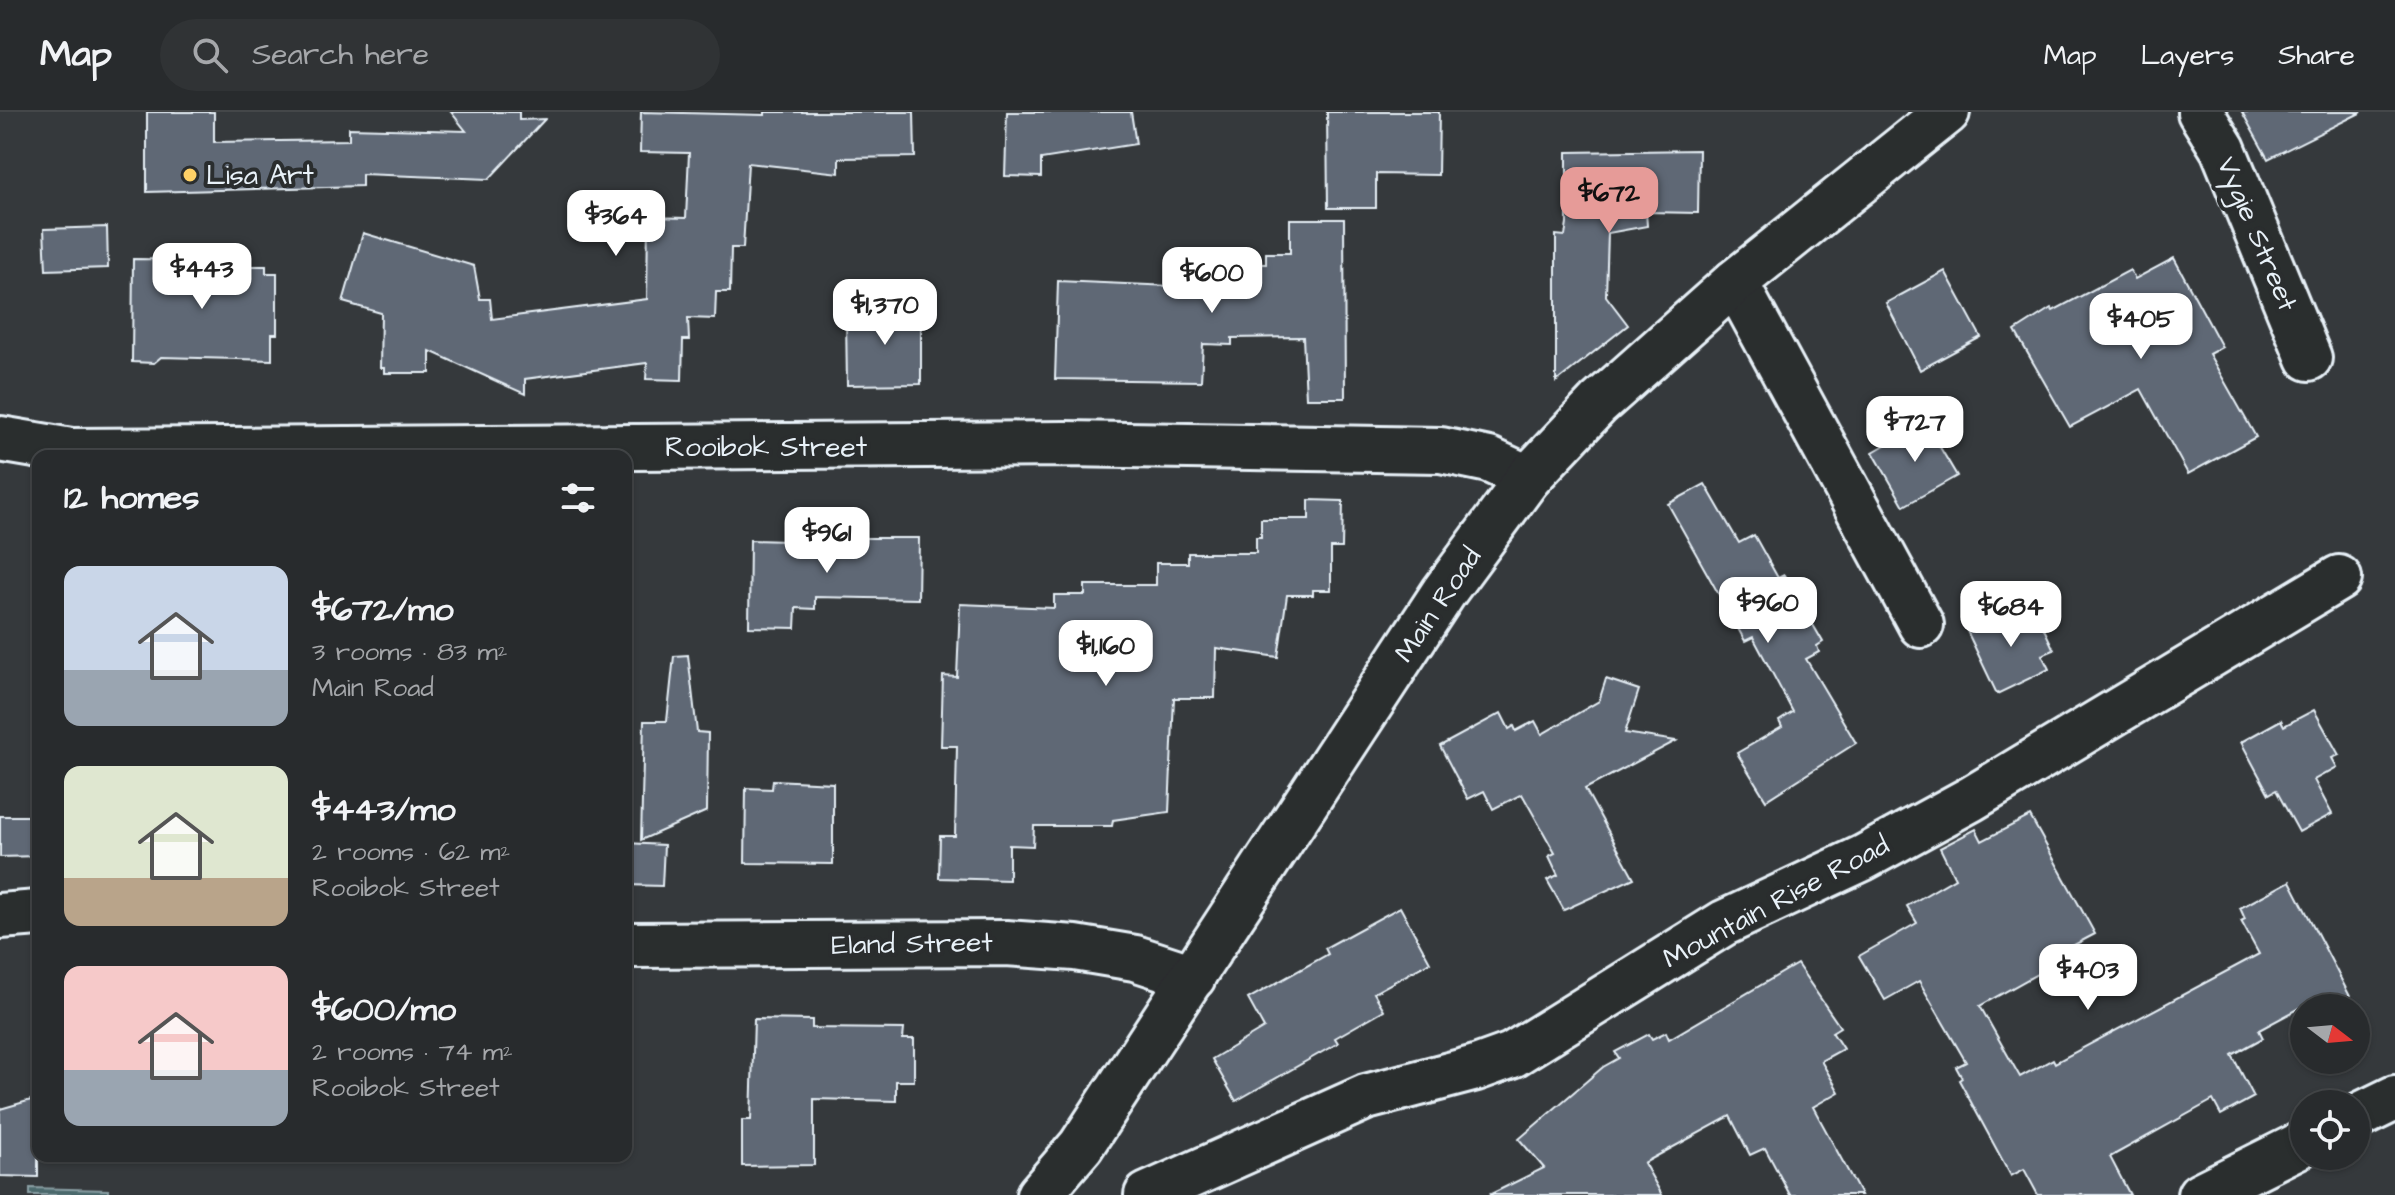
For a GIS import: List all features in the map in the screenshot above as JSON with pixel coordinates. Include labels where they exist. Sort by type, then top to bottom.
[{"type":"street","name":"Main Road","points":[[1039,1195],[1081,1146],[1444,592],[1528,478],[1598,404],[1735,282],[1947,112]]},
{"type":"street","name":"Vygie Street","points":[[2200,112],[2223,149],[2309,358]]},
{"type":"street","points":[[1735,282],[1921,625]]},
{"type":"street","name":"Rooibok Street","points":[[0,439],[65,450]]},
{"type":"street","name":"Rooibok Street","points":[[213,450],[1065,444],[1441,450],[1489,460],[1528,478]]},
{"type":"street","name":"Mountain Rise Road","points":[[1147,1195],[1366,1097],[1476,1068],[1512,1055],[1724,923],[1863,858],[1971,799],[2339,578]]},
{"type":"street","points":[[0,916],[32,913]]},
{"type":"street","name":"Eland Street","points":[[632,945],[1006,943],[1075,948],[1135,958],[1193,977]]},
{"type":"street","points":[[2370,1110],[2395,1098]]},
{"type":"street","points":[[2200,1195],[2290,1150]]},
{"type":"water","points":[[30,1188],[108,1190],[108,1195],[30,1195]]},
{"type":"building","points":[[147,112],[214,112],[214,142],[349,140],[349,128],[466,131],[451,112],[519,112],[519,120],[545,119],[489,179],[362,174],[362,186],[147,192]]},
{"type":"building","points":[[641,112],[765,115],[765,112],[914,112],[915,157],[839,158],[839,173],[748,163],[743,248],[731,248],[730,292],[716,292],[715,319],[688,318],[689,340],[683,340],[682,380],[646,379],[647,363],[525,379],[525,394],[430,351],[430,373],[384,373],[384,368],[380,368],[381,313],[343,302],[363,233],[474,266],[480,299],[490,299],[492,319],[647,299],[648,217],[686,218],[689,153],[640,152]]},
{"type":"building","points":[[1007,112],[1131,112],[1136,144],[1041,159],[1041,177],[1005,176]]},
{"type":"building","points":[[1327,112],[1439,112],[1438,175],[1376,174],[1376,208],[1328,208]]},
{"type":"building","points":[[2242,112],[2362,112],[2268,159]]},
{"type":"building","points":[[1699,150],[1698,213],[1646,212],[1647,226],[1608,233],[1606,296],[1628,325],[1556,382],[1556,235],[1565,236],[1567,224],[1567,152]]},
{"type":"building","points":[[1290,219],[1344,219],[1345,398],[1306,398],[1303,337],[1232,338],[1232,345],[1203,344],[1201,381],[1055,379],[1058,281],[1171,286],[1172,262],[1266,264],[1266,253],[1290,253]]},
{"type":"building","points":[[107,227],[108,268],[46,270],[44,229]]},
{"type":"building","points":[[2174,258],[2222,347],[2209,354],[2256,437],[2188,474],[2141,389],[2070,427],[2015,331],[2051,308],[2053,311],[2130,270],[2135,279]]},
{"type":"building","points":[[133,259],[203,260],[203,266],[266,266],[266,273],[277,273],[277,334],[272,334],[272,360],[161,357],[154,363],[132,362]]},
{"type":"building","points":[[1945,271],[1981,337],[1920,370],[1886,303]]},
{"type":"building","points":[[868,306],[921,307],[921,384],[847,385],[846,316],[868,316]]},
{"type":"building","points":[[1925,422],[1957,476],[1904,506],[1873,452]]},
{"type":"building","points":[[1705,484],[1739,543],[1754,535],[1778,578],[1784,575],[1823,642],[1817,646],[1819,652],[1806,659],[1856,743],[1766,800],[1737,753],[1782,727],[1779,721],[1793,712],[1753,637],[1745,641],[1668,504]]},
{"type":"building","points":[[1309,500],[1343,501],[1342,548],[1331,548],[1331,590],[1313,590],[1313,595],[1287,595],[1278,657],[1216,648],[1215,698],[1174,698],[1169,812],[1113,820],[1112,826],[1034,826],[1033,846],[1009,845],[1009,880],[939,878],[940,836],[955,836],[957,746],[941,746],[943,676],[957,677],[960,604],[1054,608],[1054,595],[1085,595],[1085,585],[1156,585],[1156,563],[1188,563],[1188,553],[1256,553],[1256,537],[1261,537],[1261,519],[1309,519]]},
{"type":"building","points":[[856,538],[919,538],[918,599],[815,597],[815,609],[796,608],[795,628],[749,627],[750,540],[856,543]]},
{"type":"building","points":[[2019,606],[2026,622],[2038,616],[2054,650],[2042,655],[2049,669],[1997,694],[1967,631]]},
{"type":"building","points":[[688,655],[697,732],[708,733],[707,811],[641,840],[644,721],[667,721],[674,656]]},
{"type":"building","points":[[1606,679],[1639,690],[1625,733],[1676,741],[1585,789],[1634,878],[1564,910],[1547,880],[1558,875],[1549,856],[1555,853],[1522,794],[1493,809],[1484,791],[1468,799],[1440,746],[1501,713],[1509,729],[1514,726],[1516,731],[1535,721],[1542,734],[1599,701]]},
{"type":"building","points":[[2314,710],[2339,755],[2332,758],[2337,767],[2314,780],[2332,814],[2299,832],[2276,790],[2269,794],[2241,742],[2281,720],[2284,726]]},
{"type":"building","points":[[773,780],[833,783],[833,864],[745,863],[746,788],[772,789]]},
{"type":"building","points":[[0,816],[32,816],[32,856],[0,857]]},
{"type":"building","points":[[2030,816],[2095,934],[2040,963],[2044,970],[1980,1006],[2020,1077],[2053,1059],[2055,1063],[2259,954],[2241,921],[2245,919],[2240,908],[2290,881],[2349,994],[2290,994],[2290,1013],[2259,1030],[2263,1038],[2232,1055],[2254,1097],[2221,1115],[2213,1100],[2110,1157],[2130,1195],[2038,1195],[2024,1169],[2011,1176],[1959,1080],[1962,1078],[1956,1067],[1966,1062],[1919,981],[1885,1000],[1859,956],[1917,923],[1907,906],[1955,878],[1940,848],[1976,829],[1982,841]]},
{"type":"building","points":[[632,843],[664,845],[662,886],[632,885]]},
{"type":"building","points":[[1400,907],[1430,962],[1374,993],[1384,1010],[1335,1038],[1338,1043],[1236,1101],[1212,1059],[1264,1028],[1248,999],[1328,954],[1325,948]]},
{"type":"building","points":[[1797,964],[1840,1027],[1832,1032],[1843,1049],[1821,1061],[1839,1092],[1813,1107],[1861,1195],[1790,1195],[1765,1148],[1750,1155],[1730,1116],[1644,1163],[1662,1195],[1489,1195],[1544,1168],[1519,1139],[1603,1067],[1619,1058],[1615,1052],[1649,1034],[1652,1039],[1666,1032],[1669,1039]]},
{"type":"building","points":[[754,1019],[812,1020],[812,1028],[904,1029],[903,1039],[914,1039],[914,1081],[896,1081],[896,1101],[814,1099],[814,1165],[742,1166],[742,1120],[751,1120]]},
{"type":"building","points":[[32,1100],[32,1162],[38,1162],[38,1177],[0,1176],[0,1109]]},
{"type":"place","name":"Lisa Art","points":[[190,175]]}]
